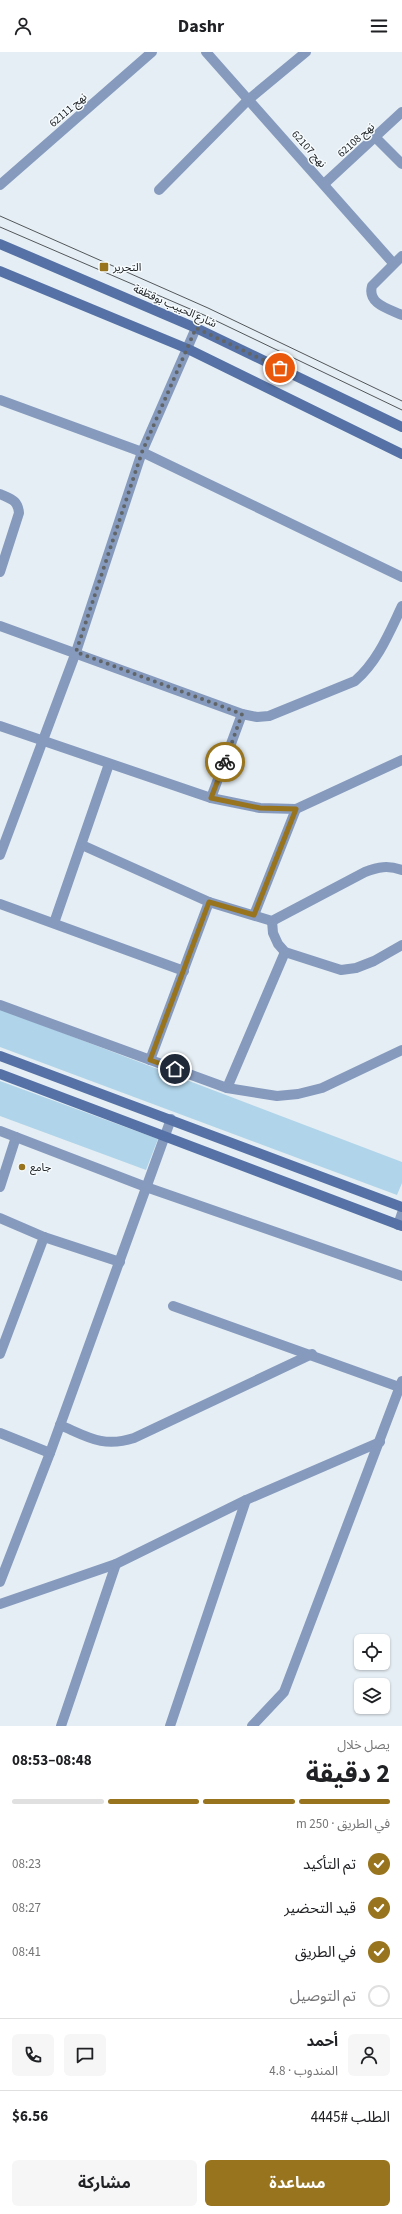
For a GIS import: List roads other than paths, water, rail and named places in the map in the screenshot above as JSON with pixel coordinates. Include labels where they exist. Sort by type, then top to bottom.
[{"type":"main road","name":"شارع الحبيب بوقطفة","points":[[0,244],[196,328],[402,427]]},
{"type":"main road","points":[[0,271],[188,349],[402,454]]},
{"type":"main road","points":[[0,1056],[402,1207]]},
{"type":"main road","points":[[0,1074],[400,1226]]},
{"type":"street","name":"نهج 62111","points":[[0,185],[152,52]]},
{"type":"street","name":"نهج 62107","points":[[206,52],[393,263]]},
{"type":"street","points":[[159,190],[248,100],[306,52]]},
{"type":"street","name":"نهج 62108","points":[[324,184],[376,138],[402,112]]},
{"type":"street","points":[[376,138],[402,164]]},
{"type":"street","points":[[402,256],[393,263],[372,286],[372,298],[377,304],[402,315]]},
{"type":"street","points":[[0,855],[76,652],[142,452],[196,328]]},
{"type":"street","points":[[0,400],[142,452],[402,577]]},
{"type":"street","points":[[0,494],[14,500],[19,506],[19,513],[0,572]]},
{"type":"street","points":[[0,626],[76,652],[242,714],[257,717],[269,716],[356,681],[375,659],[402,606]]},
{"type":"street","points":[[211,798],[242,714]]},
{"type":"street","points":[[0,726],[211,798],[260,808],[296,809],[402,760]]},
{"type":"street","points":[[54,924],[109,764]]},
{"type":"street","points":[[254,915],[296,809]]},
{"type":"street","points":[[82,845],[209,902],[272,921],[365,872],[377,868],[392,866],[402,870]]},
{"type":"street","points":[[150,1060],[209,902]]},
{"type":"street","points":[[0,904],[184,971]]},
{"type":"street","points":[[272,921],[273,933],[278,944],[285,952],[341,970],[356,968],[374,961],[402,946]]},
{"type":"street","points":[[227,1088],[285,952]]},
{"type":"street","points":[[0,1005],[227,1088],[277,1096],[298,1094],[322,1088],[402,1050]]},
{"type":"street","points":[[0,1582],[50,1453],[171,1119]]},
{"type":"street","points":[[0,1131],[146,1187],[402,1276]]},
{"type":"street","points":[[0,1187],[16,1137]]},
{"type":"street","points":[[400,1226],[402,1213]]},
{"type":"street","points":[[0,1218],[44,1237],[120,1262]]},
{"type":"street","points":[[0,1354],[44,1237]]},
{"type":"street","points":[[173,1306],[401,1385],[284,1692],[252,1726]]},
{"type":"street","points":[[60,1425],[104,1443],[117,1443],[134,1438],[312,1354]]},
{"type":"street","points":[[0,1433],[50,1453]]},
{"type":"street","points":[[0,1604],[116,1564],[246,1500],[380,1442]]},
{"type":"street","points":[[170,1726],[246,1500]]},
{"type":"street","points":[[61,1726],[116,1564]]},
{"type":"tram line","points":[[0,216],[208,308],[402,401]]},
{"type":"tram line","points":[[0,227],[204,315],[402,410]]},
{"type":"place","name":"التحرير","points":[[104,267]]},
{"type":"place","name":"جامع","points":[[22,1167]]}]
